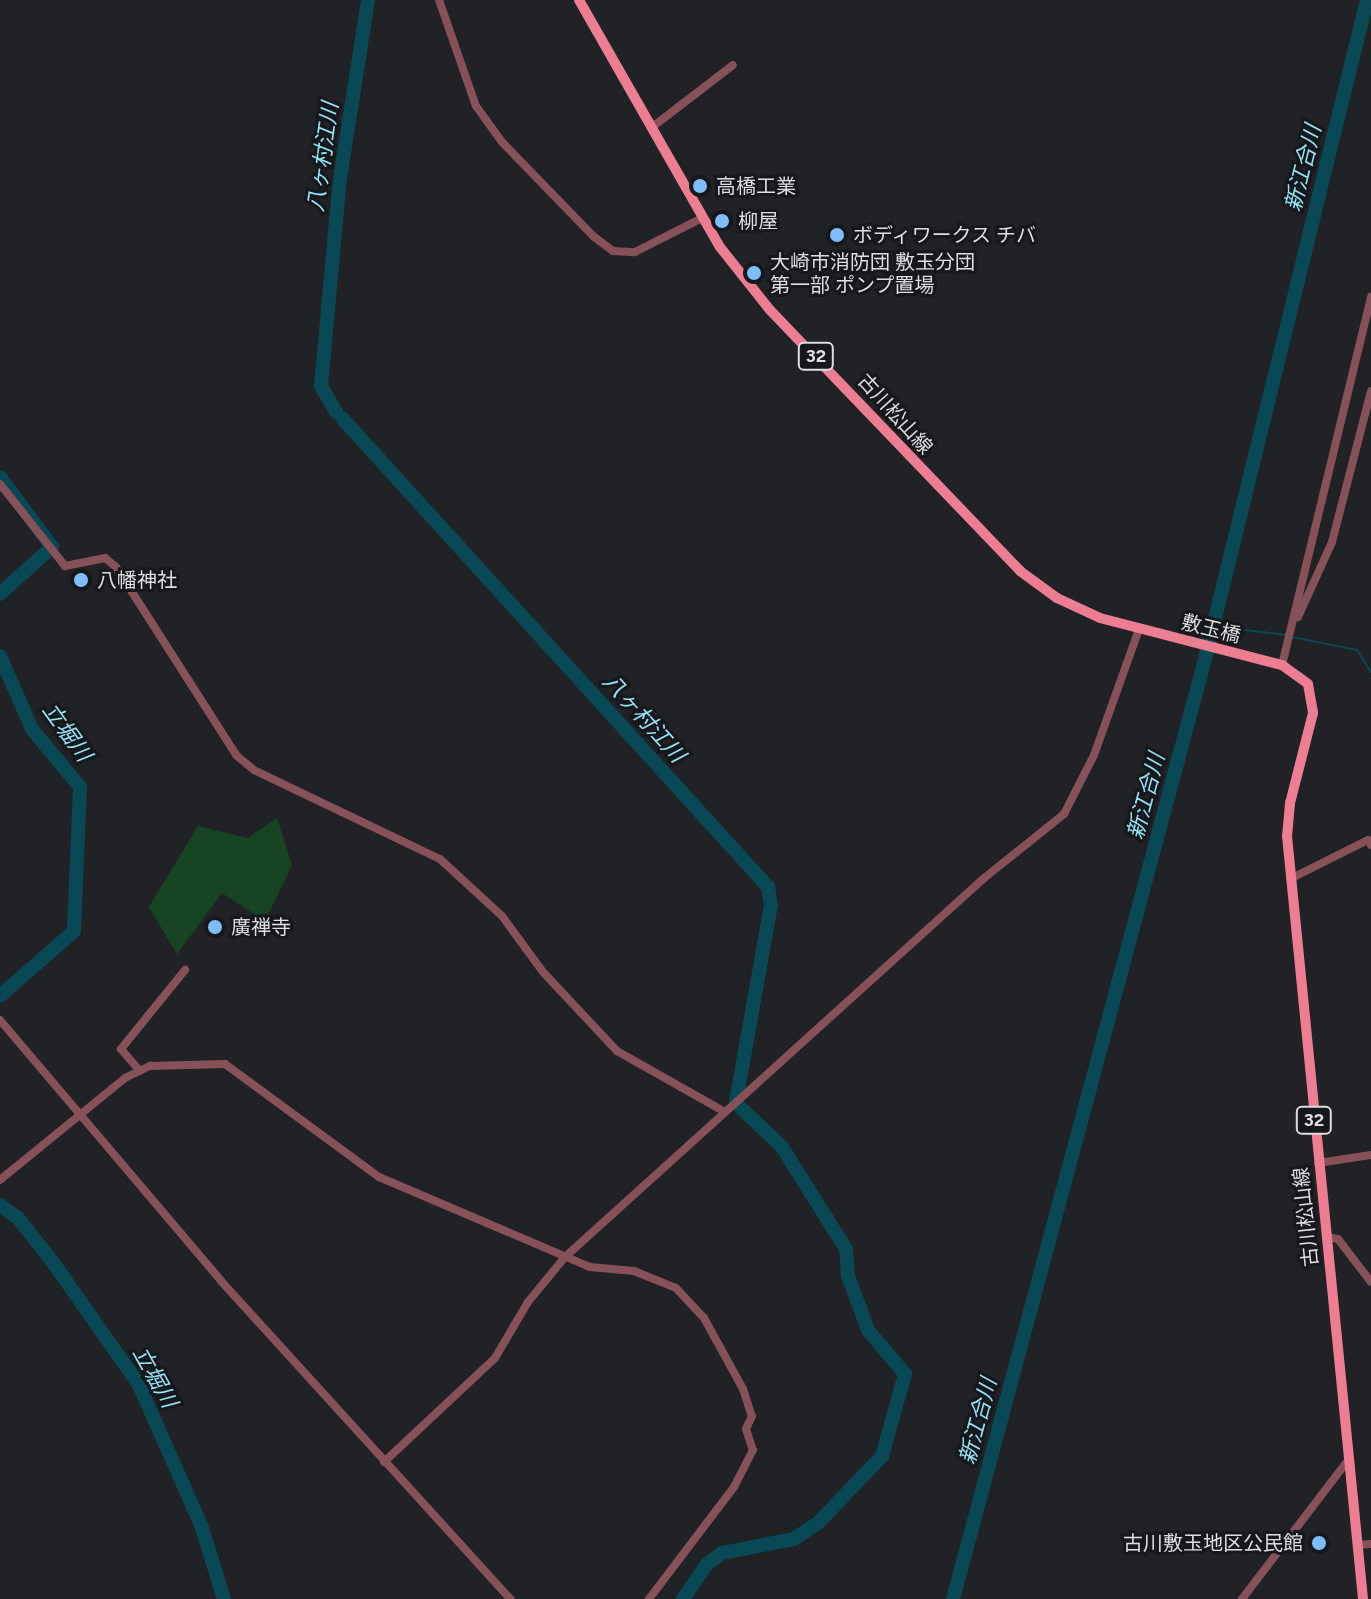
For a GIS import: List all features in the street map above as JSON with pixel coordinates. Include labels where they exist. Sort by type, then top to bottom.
[{"type":"main road","name":"古川松山線","points":[[579,0],[702,218],[770,310],[1020,571],[1075,608],[1139,629]]},
{"type":"main road","name":"敷玉橋","points":[[1139,629],[1278,664]]},
{"type":"main road","name":"古川松山線","points":[[1278,664],[1308,684],[1313,713],[1290,803],[1290,879],[1363,1599]]},
{"type":"street","points":[[439,0],[476,106],[502,142],[593,236],[613,251],[635,252],[702,218]]},
{"type":"street","points":[[651,128],[733,65]]},
{"type":"street","points":[[1292,628],[1371,297]]},
{"type":"street","points":[[1278,664],[1332,542],[1371,391]]},
{"type":"street","points":[[0,484],[44,544],[65,566],[105,558],[116,567],[224,742],[245,763],[440,859],[502,916],[543,972],[617,1051],[725,1112]]},
{"type":"street","points":[[384,1462],[495,1358],[528,1302],[565,1257],[983,879],[1064,814],[1094,755],[1139,629]]},
{"type":"street","points":[[1290,879],[1368,840],[1371,845]]},
{"type":"street","points":[[140,1071],[121,1049],[185,970]]},
{"type":"street","points":[[0,1020],[221,1281],[510,1599]]},
{"type":"street","points":[[0,1180],[140,1071],[225,1064],[379,1177],[590,1267],[655,1277],[676,1288],[704,1318],[752,1416],[746,1429],[753,1450],[744,1471],[649,1599]]},
{"type":"street","points":[[1318,1163],[1371,1155]]},
{"type":"street","points":[[1326,1237],[1338,1239],[1371,1282]]},
{"type":"street","points":[[1242,1599],[1349,1459]]},
{"type":"street","points":[[1357,1545],[1371,1544]]},
{"type":"green space","points":[[277,818],[292,865],[265,921],[222,893],[177,954],[149,907],[198,826],[248,838]]},
{"type":"waterway","name":"八ヶ村江川","points":[[336,412],[321,386],[340,179],[368,0]]},
{"type":"waterway","name":"新江合川","points":[[953,1599],[1204,663],[1367,0]]},
{"type":"waterway","name":"八ヶ村江川","points":[[342,418],[768,887],[771,905],[736,1101]]},
{"type":"waterway","name":"立堀川","points":[[0,477],[52,547],[0,594]]},
{"type":"waterway","points":[[1211,626],[1286,635]]},
{"type":"waterway","points":[[1292,637],[1357,650],[1371,672]]},
{"type":"waterway","name":"立堀川","points":[[0,656],[32,729],[80,787],[74,931],[0,996]]},
{"type":"waterway","name":"八ヶ村江川","points":[[683,1599],[707,1564],[722,1553],[794,1539],[819,1522],[882,1456],[905,1374],[868,1330],[848,1276],[846,1249],[782,1147],[740,1107]]},
{"type":"waterway","name":"立堀川","points":[[0,1205],[18,1218],[52,1261],[139,1385],[201,1525],[224,1599]]},
{"type":"place","name":"高橋工業","points":[[700,186]]},
{"type":"place","name":"柳屋","points":[[722,221]]},
{"type":"place","name":"ボディワークス チバ","points":[[837,235]]},
{"type":"place","name":"大崎市消防団 敷玉分団 第一部 ポンプ置場","points":[[754,273]]},
{"type":"place","name":"八幡神社","points":[[81,580]]},
{"type":"place","name":"廣禅寺","points":[[215,927]]},
{"type":"place","name":"古川敷玉地区公民館","points":[[1319,1543]]}]
